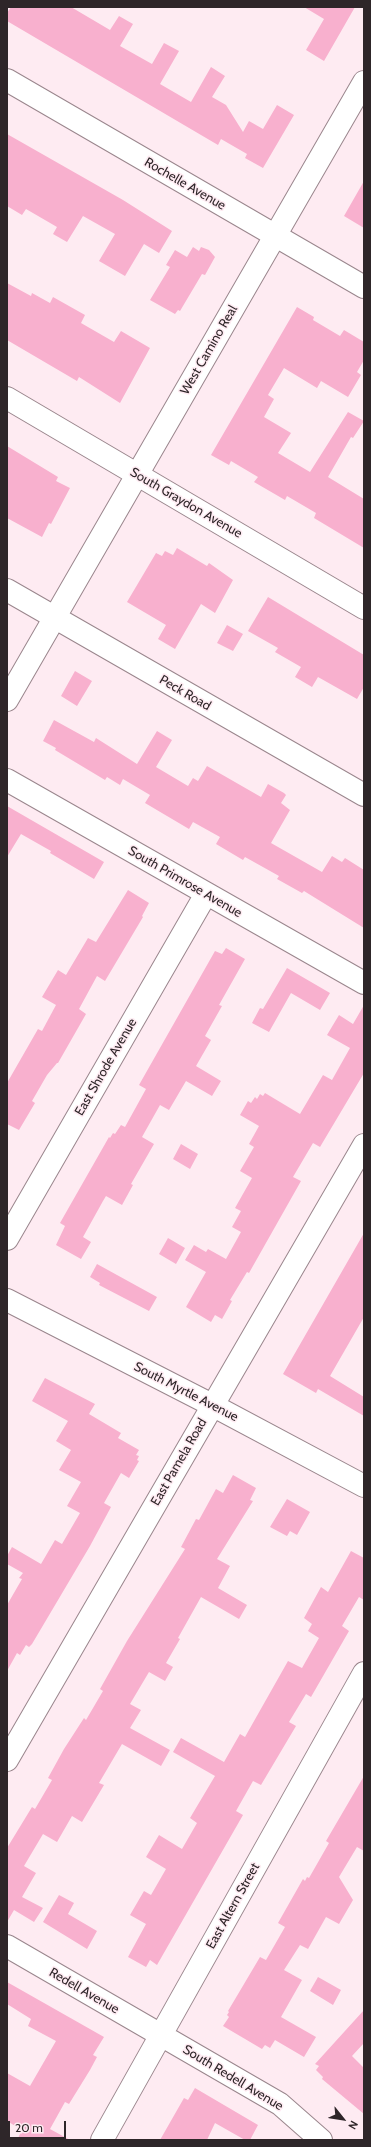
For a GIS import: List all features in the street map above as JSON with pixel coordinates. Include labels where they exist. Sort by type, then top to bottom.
[{"type":"street","name":"Rochelle Avenue","points":[[7,80],[364,287]]},
{"type":"street","name":"West Camino Real","points":[[7,700],[274,235],[364,82]]},
{"type":"street","name":"South Graydon Avenue","points":[[7,398],[364,608]]},
{"type":"street","name":"Peck Road","points":[[7,590],[364,795]]},
{"type":"street","name":"South Primrose Avenue","points":[[7,780],[364,983]]},
{"type":"street","name":"East Shrode Avenue","points":[[7,1240],[206,894]]},
{"type":"street","name":"East Pamela Road","points":[[7,1760],[364,1145]]},
{"type":"street","name":"South Myrtle Avenue","points":[[7,1300],[212,1405],[364,1486]]},
{"type":"street","name":"East Altern Street","points":[[102,2140],[364,1673]]},
{"type":"street","name":"Redell Avenue","points":[[7,1946],[160,2036]]},
{"type":"street","name":"South Redell Avenue","points":[[160,2036],[280,2104],[321,2140]]},
{"type":"building","points":[[11,7],[71,7],[110,30],[119,16],[133,24],[120,46],[152,64],[164,43],[179,51],[160,84],[191,102],[211,67],[225,76],[212,97],[226,105],[243,132],[249,121],[263,129],[277,105],[294,115],[263,168],[245,158],[247,154],[221,139],[218,145],[7,21],[7,13]]},
{"type":"building","points":[[304,7],[355,7],[324,61],[306,50],[324,19]]},
{"type":"building","points":[[7,134],[123,200],[172,231],[159,253],[144,244],[125,276],[99,261],[115,234],[83,216],[67,242],[53,234],[57,227],[26,209],[22,215],[7,206]]},
{"type":"building","points":[[364,181],[364,228],[344,216]]},
{"type":"building","points":[[193,247],[199,251],[201,247],[209,250],[215,257],[205,275],[202,274],[180,311],[178,310],[175,314],[150,300],[170,267],[166,265],[175,250],[187,257]]},
{"type":"building","points":[[7,283],[31,296],[32,293],[50,303],[53,297],[85,315],[81,323],[114,342],[121,331],[150,348],[120,403],[79,377],[77,381],[7,340]]},
{"type":"building","points":[[297,307],[314,317],[313,320],[340,336],[344,330],[364,342],[364,360],[357,372],[361,375],[348,397],[321,381],[317,388],[284,368],[268,395],[274,399],[264,417],[291,433],[278,453],[310,472],[348,412],[364,421],[353,438],[351,437],[328,477],[364,499],[364,548],[314,518],[316,513],[287,496],[285,500],[254,482],[258,477],[231,461],[229,465],[211,455]]},
{"type":"building","points":[[7,446],[58,477],[56,481],[70,488],[51,524],[49,523],[42,537],[7,518]]},
{"type":"building","points":[[177,548],[207,566],[209,563],[233,580],[215,613],[201,604],[175,649],[158,639],[166,625],[127,602],[156,553],[162,556],[165,551],[173,555]]},
{"type":"building","points":[[268,597],[364,655],[364,687],[357,699],[318,677],[312,687],[295,677],[301,667],[275,652],[278,648],[248,631]]},
{"type":"building","points":[[227,625],[243,634],[233,651],[217,643]]},
{"type":"building","points":[[75,671],[92,681],[77,706],[61,696]]},
{"type":"building","points":[[54,720],[94,742],[96,738],[137,764],[157,731],[172,740],[156,767],[188,786],[193,778],[198,781],[207,766],[261,797],[268,784],[284,793],[286,795],[281,803],[290,810],[271,843],[322,872],[332,856],[342,862],[345,858],[364,870],[364,928],[304,891],[302,893],[277,879],[279,876],[245,857],[243,860],[216,844],[220,837],[193,822],[189,829],[145,803],[150,795],[123,779],[120,785],[107,777],[105,780],[55,750],[56,748],[43,741]]},
{"type":"building","points":[[7,806],[104,862],[94,879],[50,853],[51,851],[21,834],[7,857]]},
{"type":"building","points":[[128,890],[149,903],[142,916],[143,917],[105,981],[97,976],[79,1009],[86,1014],[58,1063],[47,1075],[32,1101],[35,1103],[19,1130],[7,1124],[7,1083],[38,1029],[42,1031],[56,1005],[42,997],[58,970],[66,975],[88,938],[96,942]]},
{"type":"building","points":[[226,948],[245,959],[219,1005],[222,1006],[205,1036],[211,1040],[196,1066],[221,1081],[212,1096],[186,1081],[169,1110],[160,1105],[142,1137],[154,1144],[131,1184],[133,1185],[122,1205],[106,1196],[83,1237],[91,1242],[81,1259],[56,1245],[65,1226],[60,1223],[109,1137],[110,1138],[113,1133],[115,1134],[121,1125],[125,1127],[146,1089],[139,1085],[215,951],[222,954]]},
{"type":"building","points":[[287,968],[330,993],[320,1010],[291,993],[269,1032],[252,1023],[260,1008],[263,1009]]},
{"type":"building","points":[[364,1005],[364,1073],[320,1147],[313,1143],[293,1177],[301,1181],[249,1273],[247,1272],[230,1300],[232,1301],[222,1319],[215,1315],[211,1322],[186,1307],[206,1272],[185,1260],[194,1245],[206,1252],[208,1249],[226,1259],[241,1232],[232,1227],[241,1211],[235,1208],[252,1178],[240,1171],[254,1147],[249,1144],[259,1126],[240,1115],[248,1101],[251,1103],[255,1097],[257,1099],[260,1094],[263,1096],[265,1093],[300,1114],[323,1075],[332,1080],[350,1048],[327,1035],[339,1015],[353,1024]]},
{"type":"building","points":[[181,1144],[198,1154],[190,1169],[173,1159]]},
{"type":"building","points":[[364,1233],[364,1317],[330,1376],[364,1397],[364,1416],[318,1389],[316,1393],[283,1374]]},
{"type":"building","points":[[168,1238],[185,1248],[176,1264],[159,1254]]},
{"type":"building","points":[[97,1264],[157,1297],[149,1311],[99,1285],[100,1283],[90,1277]]},
{"type":"building","points":[[45,1378],[95,1404],[89,1414],[121,1433],[118,1438],[139,1450],[136,1455],[139,1456],[137,1460],[139,1461],[129,1478],[121,1473],[104,1503],[111,1507],[90,1546],[32,1644],[29,1647],[26,1645],[20,1655],[17,1653],[7,1671],[7,1605],[22,1579],[19,1578],[23,1573],[7,1564],[7,1556],[12,1547],[41,1564],[55,1540],[62,1544],[80,1513],[67,1506],[81,1482],[59,1470],[71,1450],[56,1441],[68,1421],[32,1401]]},
{"type":"building","points":[[233,1475],[256,1488],[250,1500],[253,1501],[217,1559],[230,1566],[218,1588],[247,1605],[239,1619],[201,1597],[166,1663],[173,1667],[165,1681],[149,1672],[130,1704],[141,1710],[130,1728],[170,1750],[161,1766],[122,1744],[99,1783],[104,1785],[82,1822],[72,1816],[57,1842],[43,1834],[24,1866],[36,1873],[22,1897],[43,1908],[34,1922],[14,1910],[7,1922],[7,1848],[32,1807],[35,1809],[52,1780],[48,1778],[64,1749],[84,1718],[86,1720],[103,1691],[100,1689],[127,1641],[185,1549],[181,1547],[196,1519],[199,1520],[216,1489],[223,1493]]},
{"type":"building","points":[[287,1499],[310,1512],[297,1535],[290,1531],[287,1536],[270,1527]]},
{"type":"building","points":[[351,1551],[364,1558],[364,1600],[359,1597],[342,1626],[349,1631],[311,1697],[306,1694],[289,1722],[296,1726],[261,1785],[253,1781],[236,1811],[243,1815],[157,1965],[150,1960],[146,1967],[128,1957],[146,1924],[130,1915],[144,1891],[151,1895],[166,1869],[146,1857],[159,1835],[182,1849],[197,1823],[190,1818],[215,1776],[173,1752],[181,1738],[224,1762],[240,1734],[245,1737],[288,1661],[302,1668],[319,1638],[308,1631],[312,1624],[304,1618],[321,1587],[328,1592]]},
{"type":"building","points":[[364,1776],[364,1851],[357,1847],[339,1877],[353,1900],[339,1924],[326,1917],[308,1949],[300,1945],[284,1970],[302,1980],[281,2017],[316,2037],[304,2057],[275,2040],[270,2048],[265,2045],[262,2049],[223,2026],[229,2017],[227,2015],[229,2012],[228,2011],[260,1957],[266,1960],[285,1927],[278,1923],[303,1879],[305,1881],[307,1877],[309,1878],[329,1843],[326,1841]]},
{"type":"building","points":[[59,1895],[74,1903],[68,1914],[97,1931],[87,1949],[43,1922]]},
{"type":"building","points":[[318,1977],[341,1990],[333,2005],[310,1991]]},
{"type":"building","points":[[7,1982],[104,2037],[93,2055],[97,2057],[90,2070],[69,2104],[65,2102],[50,2129],[70,2140],[17,2140],[22,2130],[7,2121],[7,2073],[30,2086],[56,2041],[28,2026],[31,2019],[7,2004]]},
{"type":"building","points":[[364,2010],[364,2043],[352,2056],[364,2068],[364,2114],[322,2079],[323,2077],[316,2070],[319,2066],[315,2064]]},
{"type":"building","points":[[195,2088],[258,2125],[250,2140],[245,2140],[215,2123],[207,2140],[160,2140],[184,2098],[188,2100]]}]
